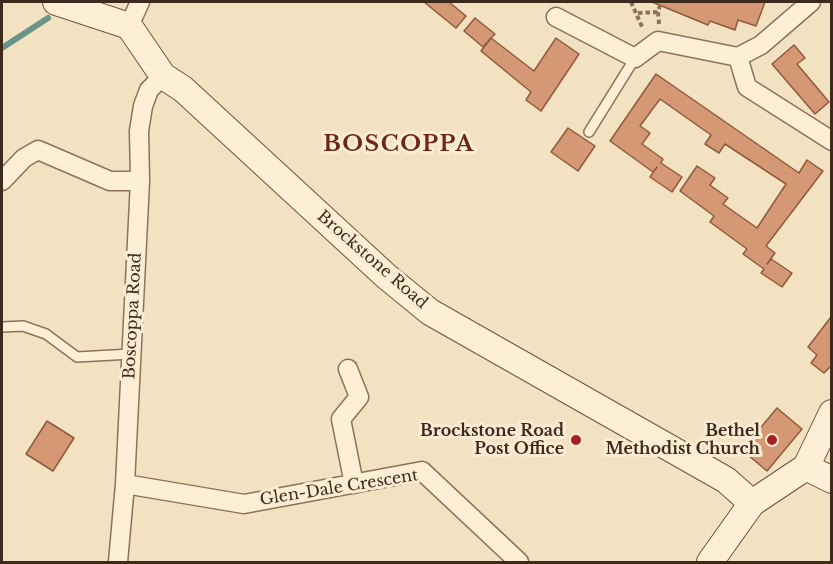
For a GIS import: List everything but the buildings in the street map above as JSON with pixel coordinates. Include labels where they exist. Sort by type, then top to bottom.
[{"type":"street","points":[[56,2],[129,26],[140,2]]},
{"type":"street","points":[[556,17],[635,58],[658,41],[738,57],[761,45],[811,2]]},
{"type":"street","name":"Brockstone Road","points":[[129,26],[163,76],[183,89],[386,276],[430,312],[726,480],[752,503]]},
{"type":"street","points":[[738,57],[747,87],[831,141]]},
{"type":"street","name":"Boscoppa Road","points":[[118,562],[132,354],[140,181],[139,131],[142,106],[149,90],[163,76]]},
{"type":"street","points":[[2,181],[24,158],[38,150],[110,181],[140,181]]},
{"type":"street","points":[[348,369],[359,397],[341,419],[354,484]]},
{"type":"street","points":[[710,562],[752,503],[806,467],[831,413]]},
{"type":"street","points":[[806,467],[831,480]]},
{"type":"street","name":"Glen-Dale Crescent","points":[[125,484],[244,504],[422,471],[519,562]]},
{"type":"lane","points":[[589,132],[635,58]]},
{"type":"lane","points":[[2,327],[23,326],[46,334],[77,357],[132,354]]},
{"type":"path","points":[[631,2],[638,13],[658,12]]},
{"type":"waterway","points":[[2,48],[48,18]]},
{"type":"place","name":"Brockstone Road Post Office","points":[[576,440]]},
{"type":"place","name":"Bethel Methodist Church","points":[[772,440]]},
{"type":"district","name":"BOSCOPPA","points":[[399,145]]}]
